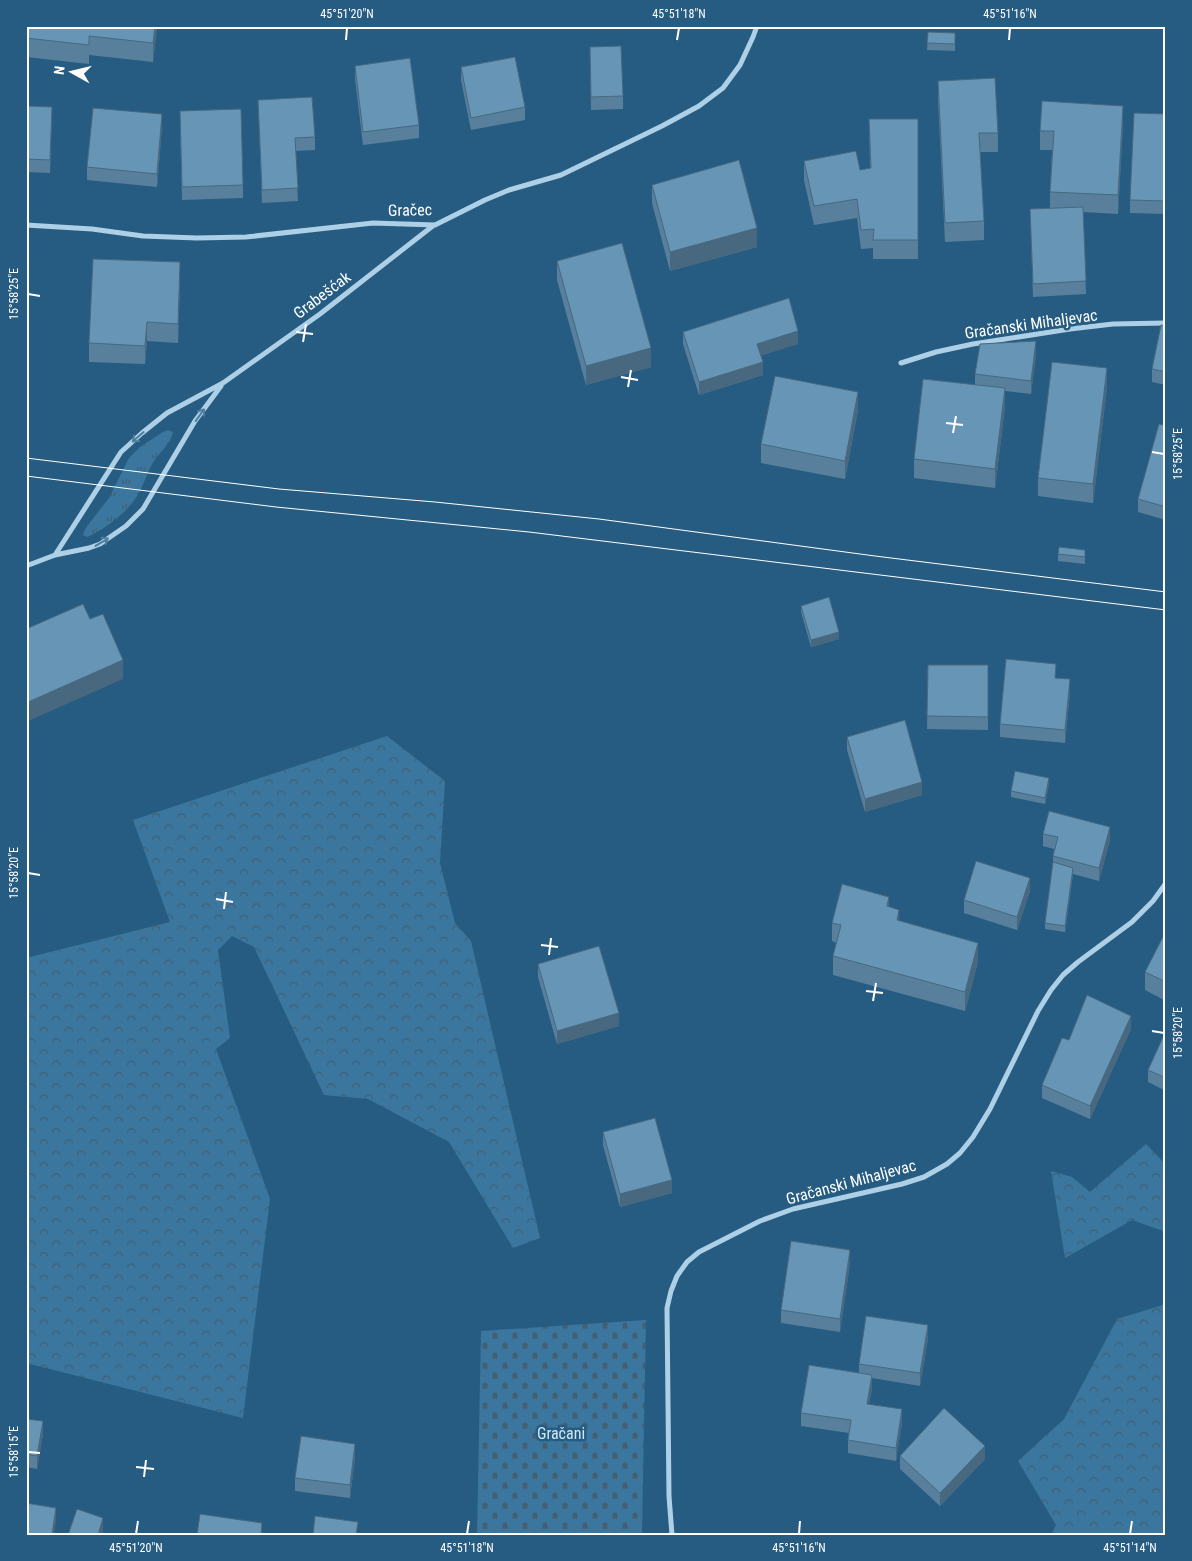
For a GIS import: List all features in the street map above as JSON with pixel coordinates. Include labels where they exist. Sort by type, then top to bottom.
[{"type":"street","name":"Gračec","points":[[26,225],[92,229],[143,236],[197,238],[246,237],[373,223],[435,225],[509,190],[561,175],[699,106],[723,88],[740,65],[757,26]]},
{"type":"street","name":"Grabešćak","points":[[55,555],[120,452],[167,413],[223,383],[320,314],[435,225]]},
{"type":"street","name":"Gračanski Mihaljevac","points":[[901,364],[936,352],[973,344],[1061,330],[1113,324],[1166,323]]},
{"type":"street","name":"Grabešćak","points":[[26,566],[55,555],[100,544],[126,526],[143,509],[195,420],[223,383]]},
{"type":"street","name":"Gračanski Mihaljevac","points":[[672,1535],[669,1496],[667,1308],[677,1276],[687,1262],[699,1252],[760,1221],[793,1209],[902,1184],[948,1164],[973,1137],[990,1109],[1038,1011],[1058,981],[1078,962],[1132,922],[1153,901],[1166,883]]},
{"type":"green space","points":[[168,430],[173,432],[170,440],[154,461],[133,502],[108,525],[87,537],[83,535],[88,525],[109,498],[129,458],[140,447]]},
{"type":"green space","points":[[387,736],[445,781],[440,863],[455,923],[471,941],[540,1238],[513,1248],[449,1142],[368,1099],[324,1095],[254,947],[232,936],[218,950],[230,1038],[216,1049],[270,1199],[243,1418],[26,1363],[26,958],[170,922],[133,820]]},
{"type":"green space","points":[[1146,1144],[1166,1165],[1166,1232],[1132,1220],[1065,1258],[1051,1171],[1072,1177],[1090,1192]]},
{"type":"green space","points":[[1166,1304],[1166,1535],[1051,1535],[1056,1525],[1018,1461],[1064,1419],[1117,1319]]},
{"type":"green space","name":"Gračani","points":[[646,1320],[642,1535],[477,1535],[481,1331]]},
{"type":"building","points":[[26,26],[155,26],[153,43],[89,36],[89,45],[26,38]]},
{"type":"building","points":[[928,32],[955,33],[955,44],[927,43]]},
{"type":"building","points":[[621,46],[623,96],[591,97],[590,47]]},
{"type":"building","points":[[515,57],[525,107],[471,118],[461,67]]},
{"type":"building","points":[[410,58],[419,125],[363,132],[355,66]]},
{"type":"building","points":[[995,78],[998,133],[979,133],[984,221],[945,223],[938,81]]},
{"type":"building","points":[[312,97],[315,137],[295,138],[298,188],[262,190],[258,100]]},
{"type":"building","points":[[1042,101],[1123,106],[1118,195],[1050,192],[1054,131],[1040,131]]},
{"type":"building","points":[[26,106],[52,107],[50,160],[26,159]]},
{"type":"building","points":[[93,108],[162,114],[157,174],[87,167]]},
{"type":"building","points":[[241,109],[243,185],[182,187],[180,111]]},
{"type":"building","points":[[1134,113],[1166,114],[1166,201],[1130,200]]},
{"type":"building","points":[[869,119],[918,119],[918,240],[873,240],[874,229],[861,230],[857,199],[814,206],[804,161],[856,151],[860,170],[871,168]]},
{"type":"building","points":[[739,160],[757,228],[670,252],[652,185]]},
{"type":"building","points":[[1083,207],[1086,281],[1033,284],[1030,209]]},
{"type":"building","points":[[622,243],[651,348],[586,366],[557,261]]},
{"type":"building","points":[[93,259],[180,262],[178,324],[147,322],[145,346],[89,343]]},
{"type":"building","points":[[789,298],[798,331],[757,344],[763,362],[699,382],[683,332]]},
{"type":"building","points":[[1161,325],[1166,326],[1166,372],[1152,369]]},
{"type":"building","points":[[1036,341],[1031,381],[975,374],[980,344]]},
{"type":"building","points":[[1052,362],[1107,368],[1093,484],[1038,478]]},
{"type":"building","points":[[775,376],[858,392],[845,461],[761,444]]},
{"type":"building","points":[[923,379],[1005,388],[995,469],[914,459]]},
{"type":"building","points":[[1159,424],[1166,426],[1166,507],[1138,499]]},
{"type":"building","points":[[1059,547],[1085,550],[1085,557],[1058,554]]},
{"type":"building","points":[[829,597],[839,632],[811,640],[801,606]]},
{"type":"building","points":[[83,604],[90,619],[103,614],[123,660],[26,703],[26,629]]},
{"type":"building","points":[[1006,659],[1056,664],[1055,678],[1070,679],[1065,730],[1000,724]]},
{"type":"building","points":[[928,665],[988,665],[988,717],[927,716]]},
{"type":"building","points":[[905,720],[922,782],[865,799],[847,737]]},
{"type":"building","points":[[1015,771],[1049,778],[1045,798],[1011,791]]},
{"type":"building","points":[[1049,811],[1110,827],[1099,868],[1053,856],[1058,837],[1043,834]]},
{"type":"building","points":[[976,861],[1030,878],[1017,917],[964,900]]},
{"type":"building","points":[[1053,862],[1073,868],[1065,926],[1045,923]]},
{"type":"building","points":[[842,884],[889,897],[887,906],[899,910],[897,920],[978,943],[965,992],[833,956],[841,925],[832,923]]},
{"type":"building","points":[[1166,931],[1166,982],[1145,972]]},
{"type":"building","points":[[599,946],[619,1013],[557,1031],[538,964]]},
{"type":"building","points":[[1087,995],[1131,1016],[1090,1106],[1042,1085],[1062,1038],[1069,1040]]},
{"type":"building","points":[[1164,1035],[1166,1036],[1166,1078],[1148,1070]]},
{"type":"building","points":[[655,1118],[672,1180],[620,1194],[603,1132]]},
{"type":"building","points":[[791,1241],[850,1250],[840,1319],[781,1310]]},
{"type":"building","points":[[866,1316],[928,1325],[920,1373],[859,1364]]},
{"type":"building","points":[[809,1365],[872,1375],[867,1404],[902,1409],[896,1448],[848,1440],[851,1420],[801,1413]]},
{"type":"building","points":[[944,1408],[985,1446],[940,1493],[900,1456]]},
{"type":"building","points":[[26,1419],[43,1421],[37,1456],[26,1454]]},
{"type":"building","points":[[301,1436],[355,1444],[350,1485],[295,1478]]},
{"type":"building","points":[[26,1503],[56,1508],[52,1535],[26,1535]]},
{"type":"building","points":[[77,1509],[103,1518],[98,1535],[68,1535]]},
{"type":"building","points":[[200,1514],[262,1523],[261,1535],[197,1535]]},
{"type":"building","points":[[315,1516],[358,1522],[356,1535],[313,1535]]},
{"type":"tram line","points":[[26,458],[279,489],[435,502],[599,519],[1166,592]]},
{"type":"tram line","points":[[26,476],[276,507],[529,532],[1166,610]]}]
